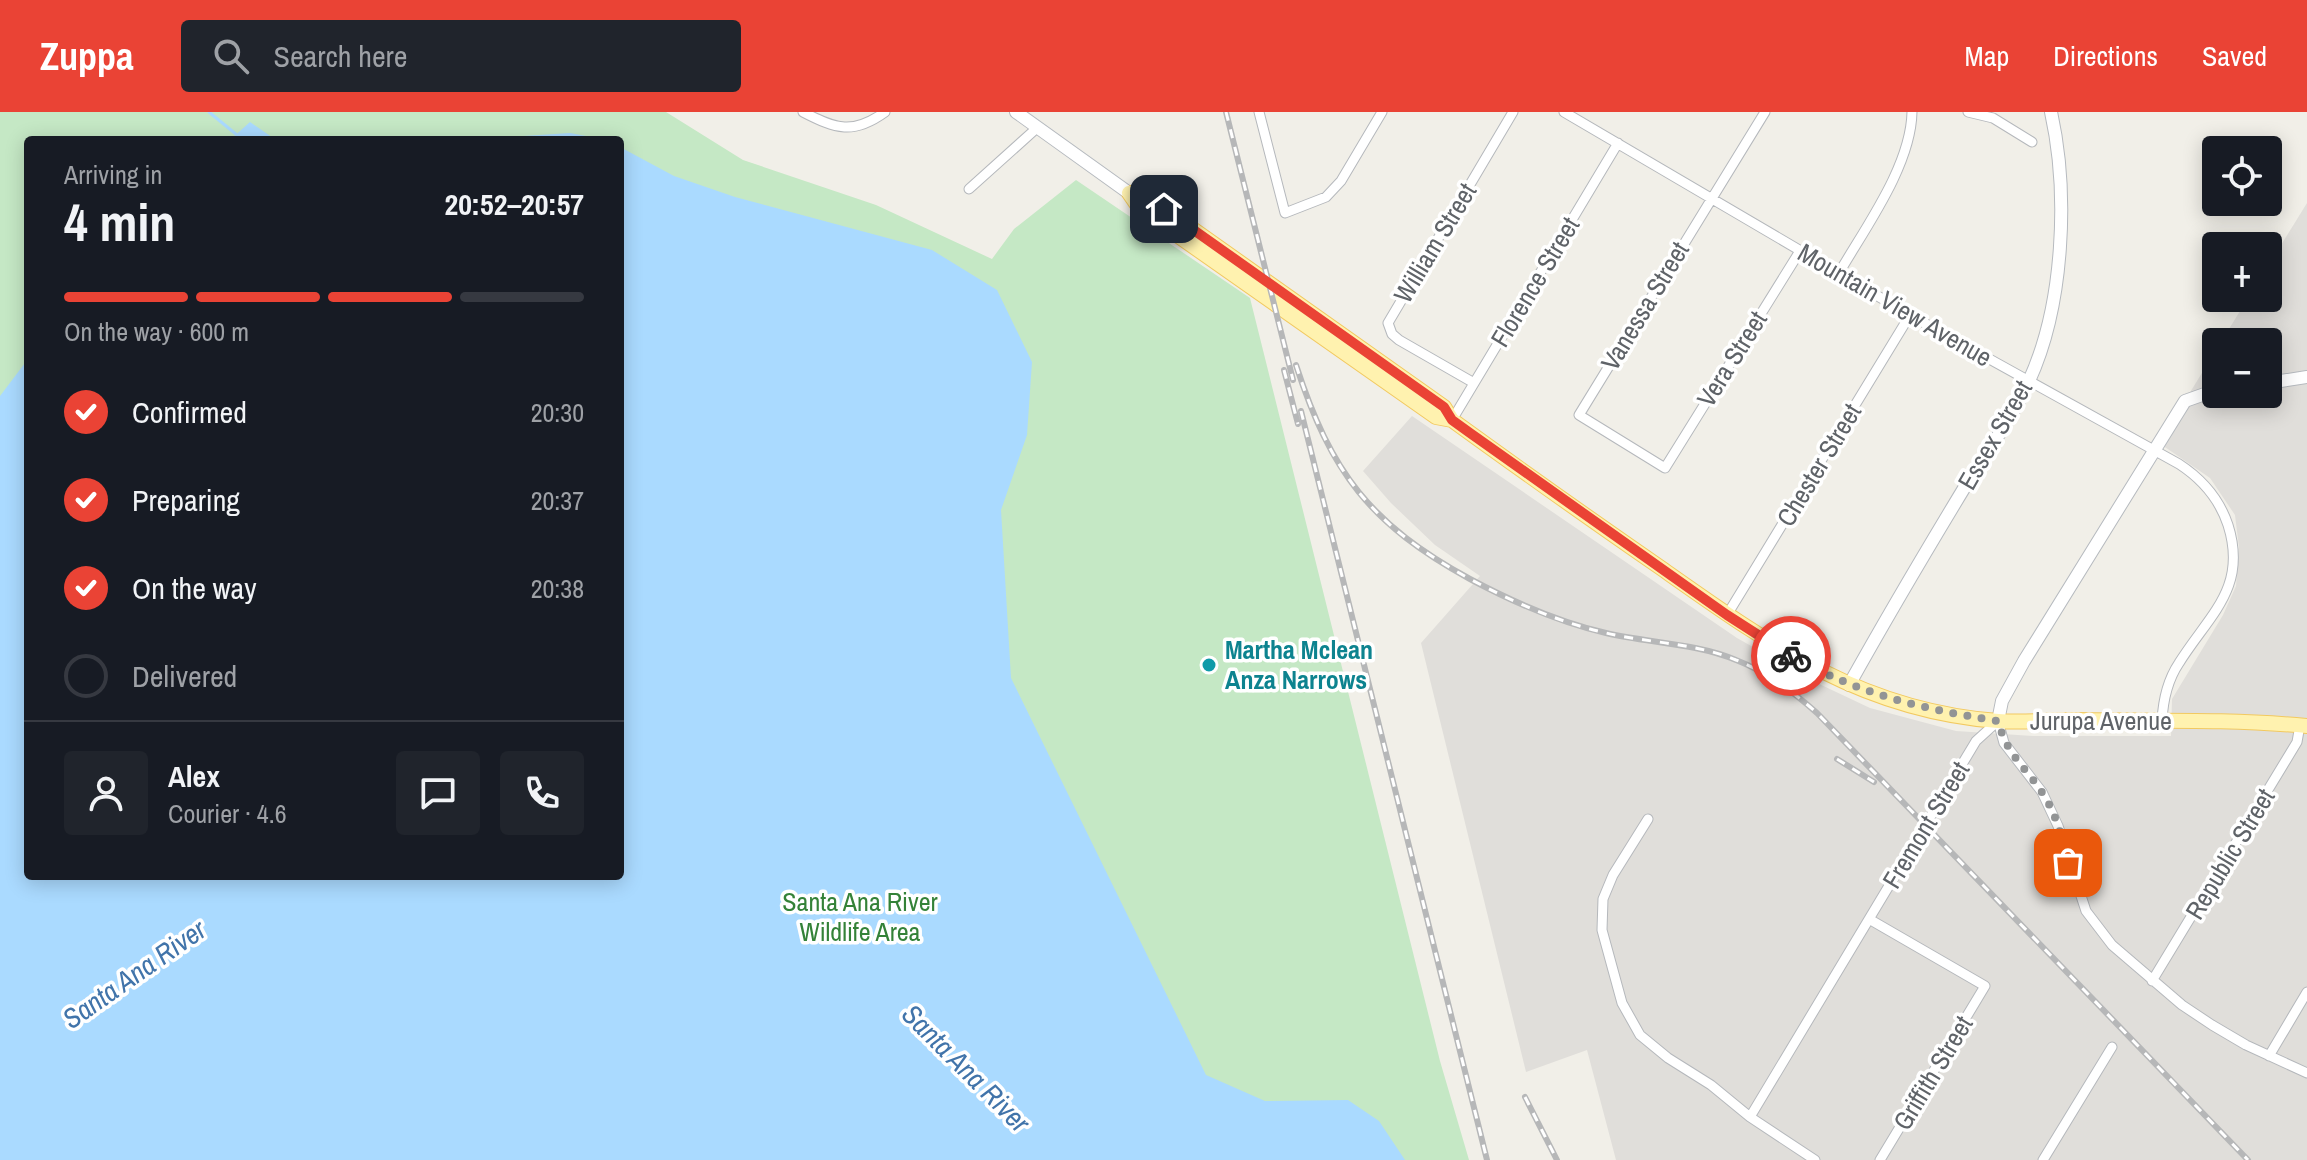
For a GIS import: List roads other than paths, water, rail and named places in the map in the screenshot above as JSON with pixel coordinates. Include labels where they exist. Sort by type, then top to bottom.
[{"type":"main road","name":"Jurupa Avenue","points":[[1129,193],[1146,196],[1444,407],[1452,420],[1727,615],[1778,649],[1849,685],[1926,709],[1998,721],[2162,721],[2303,726]]},
{"type":"street","points":[[803,112],[828,125],[850,128],[869,124],[885,112]]},
{"type":"street","name":"Jurupa Avenue","points":[[1016,112],[1129,193]]},
{"type":"street","points":[[1259,112],[1285,213],[1326,197],[1341,181],[1382,112]]},
{"type":"street","name":"William Street","points":[[1474,383],[1399,340],[1392,334],[1388,323],[1513,112]]},
{"type":"street","name":"Mountain View Avenue","points":[[1564,112],[1910,315],[2189,470],[2209,489],[2224,515],[2233,552],[2231,582],[2226,595],[2173,674],[2163,701],[2162,721]]},
{"type":"street","name":"Vanessa Street","points":[[1665,468],[1579,415],[1765,112]]},
{"type":"street","points":[[1839,273],[1896,171],[1912,127],[1912,112]]},
{"type":"street","points":[[1968,112],[1993,118],[2032,142]]},
{"type":"street","name":"Essex Street","points":[[1849,685],[1892,606],[2029,381],[2052,305],[2059,253],[2060,164],[2051,112]]},
{"type":"street","points":[[969,189],[1038,127]]},
{"type":"street","name":"Florence Street","points":[[1452,420],[1618,143]]},
{"type":"street","name":"Vera Street","points":[[1665,468],[1800,251]]},
{"type":"street","name":"Chester Street","points":[[1727,615],[1910,315]]},
{"type":"street","points":[[2282,381],[2307,377]]},
{"type":"street","name":"Fremont Street","points":[[1750,1117],[1976,741],[1998,721],[2002,701],[2024,661],[2153,451],[2185,401],[2202,395]]},
{"type":"street","points":[[1998,721],[2004,743],[2042,792],[2058,826],[2086,911],[2112,945],[2152,981],[2212,1025],[2307,1073]]},
{"type":"street","name":"Republic Street","points":[[2152,981],[2297,742],[2303,726]]},
{"type":"street","points":[[1648,819],[1613,875],[1603,899],[1602,930],[1622,1003],[1640,1035],[1668,1058],[1720,1091],[1750,1117],[1815,1160]]},
{"type":"street","name":"Griffith Street","points":[[1869,919],[1985,986],[1880,1160]]},
{"type":"street","points":[[2269,1056],[2307,992]]},
{"type":"street","points":[[2043,1160],[2112,1047]]},
{"type":"water","points":[[250,122],[270,136],[234,136]]},
{"type":"water","points":[[570,133],[586,136],[524,136]]},
{"type":"water","name":"Santa Ana River","points":[[624,149],[674,176],[735,197],[932,250],[997,290],[1032,362],[1027,435],[1001,510],[1011,678],[1206,1075],[1265,1101],[1348,1100],[1379,1121],[1405,1160],[0,1160],[0,396],[24,364],[24,880],[624,880]]},
{"type":"waterway","points":[[209,112],[237,135]]},
{"type":"railway","points":[[1226,112],[1293,380]]},
{"type":"railway","points":[[1296,365],[1309,403],[1340,466],[1380,516],[1435,558],[1503,596],[1571,623],[1622,636],[1721,654],[1769,676],[1808,705],[2248,1160]]},
{"type":"railway","points":[[1284,370],[1298,424]]},
{"type":"railway","points":[[1301,411],[1487,1160]]},
{"type":"railway","points":[[1837,759],[1874,782]]},
{"type":"railway","points":[[1525,1097],[1557,1160]]},
{"type":"place","name":"Martha Mclean Anza Narrows","points":[[1209,665]]},
{"type":"park label","name":"Santa Ana River Wildlife Area","points":[[860,917]]}]
